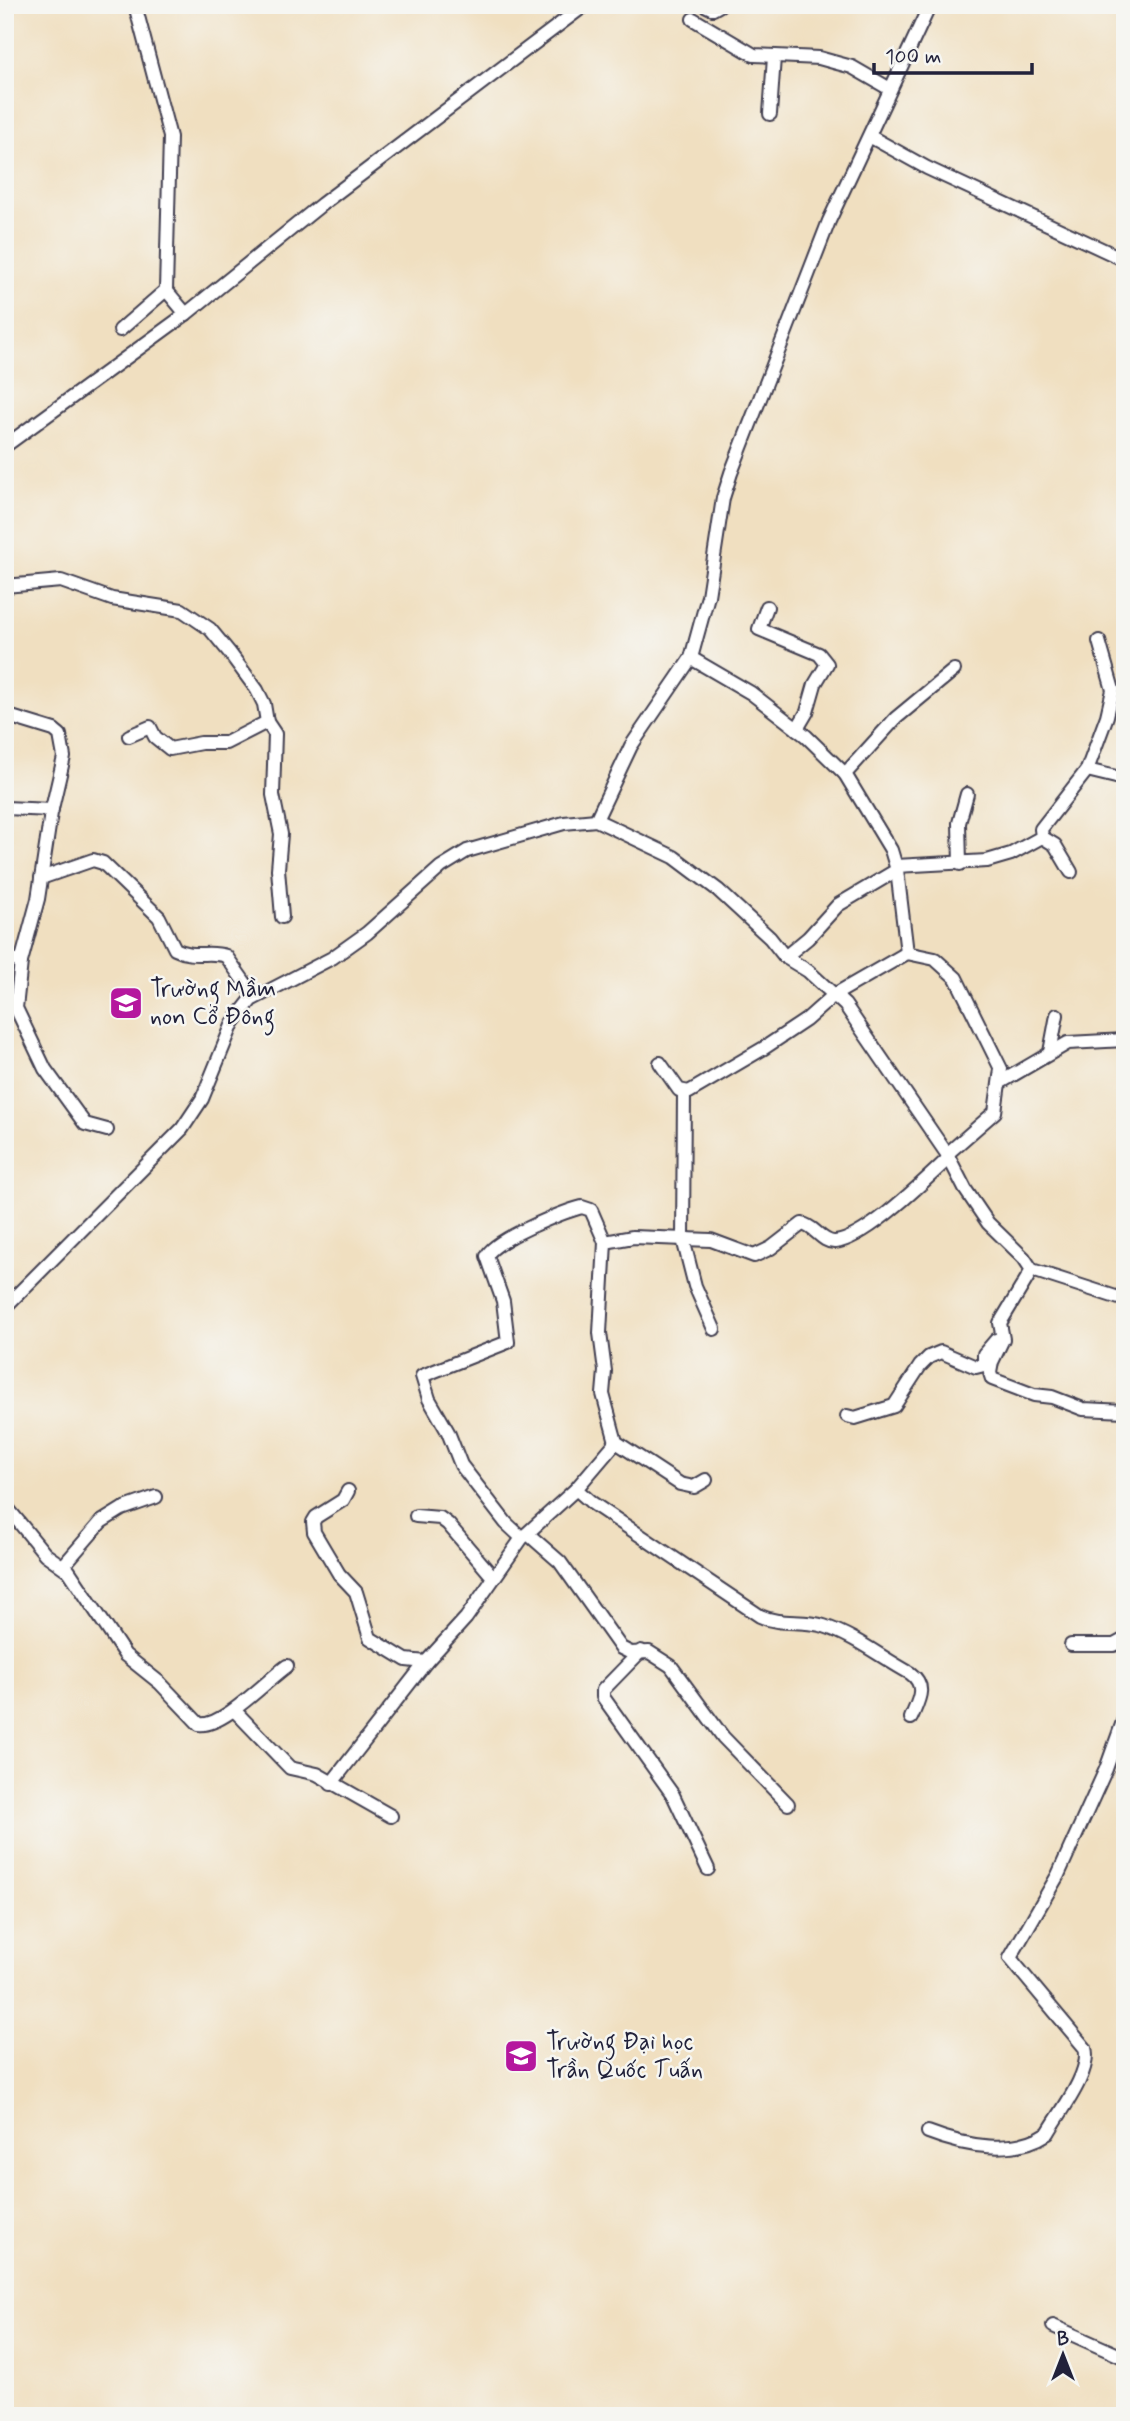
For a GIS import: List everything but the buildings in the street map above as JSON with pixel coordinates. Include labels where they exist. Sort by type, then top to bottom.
[{"type":"street","points":[[135,5],[170,137],[166,290],[186,314]]},
{"type":"street","points":[[5,446],[186,314],[322,204],[585,5]]},
{"type":"street","points":[[705,5],[713,9],[720,5]]},
{"type":"street","points":[[596,820],[631,746],[691,658],[708,596],[723,498],[731,472],[829,221],[930,5]]},
{"type":"street","points":[[693,19],[754,55],[819,58],[844,65],[890,89]]},
{"type":"street","points":[[770,114],[774,57]]},
{"type":"street","points":[[871,136],[927,168],[1125,260]]},
{"type":"street","points":[[120,330],[166,290]]},
{"type":"street","points":[[5,586],[61,581],[112,599],[182,610],[210,629],[257,690],[264,704],[267,722],[275,734],[273,794],[281,834],[278,869],[282,917]]},
{"type":"street","points":[[767,607],[758,625],[760,630],[819,654],[827,664],[815,684],[807,712],[797,729]]},
{"type":"street","points":[[1042,837],[1041,829],[1087,770],[1107,716],[1113,690],[1099,640]]},
{"type":"street","points":[[691,658],[751,694],[797,729],[845,774],[891,850],[897,868],[907,953]]},
{"type":"street","points":[[845,774],[896,718],[954,670]]},
{"type":"street","points":[[5,715],[47,726],[60,736],[64,757],[11,1012],[59,1092],[85,1124],[107,1130]]},
{"type":"street","points":[[130,736],[150,727],[155,737],[170,748],[201,743],[226,743],[267,722]]},
{"type":"street","points":[[1087,770],[1120,778],[1125,783]]},
{"type":"street","points":[[960,864],[959,824],[967,793]]},
{"type":"street","points":[[5,808],[52,810]]},
{"type":"street","points":[[5,1307],[182,1129],[202,1099],[233,1023],[255,997],[332,958],[367,933],[441,867],[467,851],[564,823],[596,820],[674,858],[718,890],[770,938],[785,957],[808,971],[845,1005],[948,1156],[988,1223],[1024,1258],[1032,1270],[1125,1300]]},
{"type":"street","points":[[785,957],[808,938],[838,905],[897,868],[914,863],[960,864],[1011,854],[1042,837]]},
{"type":"street","points":[[1042,837],[1055,845],[1071,872]]},
{"type":"street","points":[[41,877],[93,860],[103,863],[159,916],[175,949],[199,957],[218,954],[226,956],[255,997]]},
{"type":"street","points":[[606,1242],[633,1237],[714,1240],[754,1256],[805,1224],[828,1240],[838,1241],[888,1214],[995,1112],[1001,1082],[1001,1069],[957,978],[935,959],[907,953],[834,995],[806,1020],[764,1048],[684,1092],[678,1090],[660,1063]]},
{"type":"street","points":[[5,957],[21,962]]},
{"type":"street","points":[[1050,1052],[1057,1015]]},
{"type":"street","points":[[1001,1082],[1050,1052],[1081,1040],[1125,1040]]},
{"type":"street","points":[[684,1092],[683,1239],[695,1286],[714,1329]]},
{"type":"street","points":[[706,1480],[694,1487],[680,1484],[616,1442],[603,1394],[605,1371],[600,1333],[606,1242],[591,1210],[582,1207],[519,1233],[490,1249],[487,1256],[503,1301],[508,1342],[422,1376],[429,1399],[448,1432],[460,1465],[506,1523],[560,1562],[621,1648],[631,1653],[641,1651],[656,1655],[671,1665],[723,1737],[788,1804]]},
{"type":"street","points":[[1032,1270],[1000,1323],[1003,1339],[992,1362],[992,1379],[1083,1409],[1125,1411]]},
{"type":"street","points":[[847,1416],[855,1418],[894,1406],[920,1366],[929,1357],[941,1352],[976,1367],[984,1365],[984,1354],[1000,1333]]},
{"type":"street","points":[[331,1784],[426,1662],[466,1618],[525,1536],[576,1489],[616,1442]]},
{"type":"street","points":[[576,1489],[592,1503],[760,1616],[777,1622],[819,1625],[842,1632],[918,1678],[921,1688],[911,1718]]},
{"type":"street","points":[[348,1491],[343,1500],[316,1517],[313,1522],[314,1532],[339,1574],[356,1592],[370,1638],[406,1660],[426,1662]]},
{"type":"street","points":[[64,1565],[101,1522],[122,1508],[156,1497]]},
{"type":"street","points":[[5,1505],[45,1553],[64,1565],[125,1655],[160,1683],[195,1721],[209,1724],[235,1711],[260,1686],[287,1666]]},
{"type":"street","points":[[416,1516],[440,1518],[448,1524],[493,1577]]},
{"type":"street","points":[[1071,1645],[1115,1645],[1125,1639]]},
{"type":"street","points":[[641,1651],[603,1690],[603,1698],[673,1795],[708,1870]]},
{"type":"street","points":[[235,1711],[290,1768],[317,1774],[391,1816]]},
{"type":"street","points":[[928,2132],[950,2141],[982,2146],[1022,2143],[1048,2133],[1057,2115],[1075,2091],[1087,2063],[1085,2048],[1010,1958],[1058,1875],[1106,1769],[1125,1716]]},
{"type":"street","points":[[1053,2326],[1125,2358]]},
{"type":"place","name":"Trường Mầm non Cổ Đông","points":[[126,1003]]},
{"type":"place","name":"Trường Đại học Trần Quốc Tuấn","points":[[521,2056]]}]
